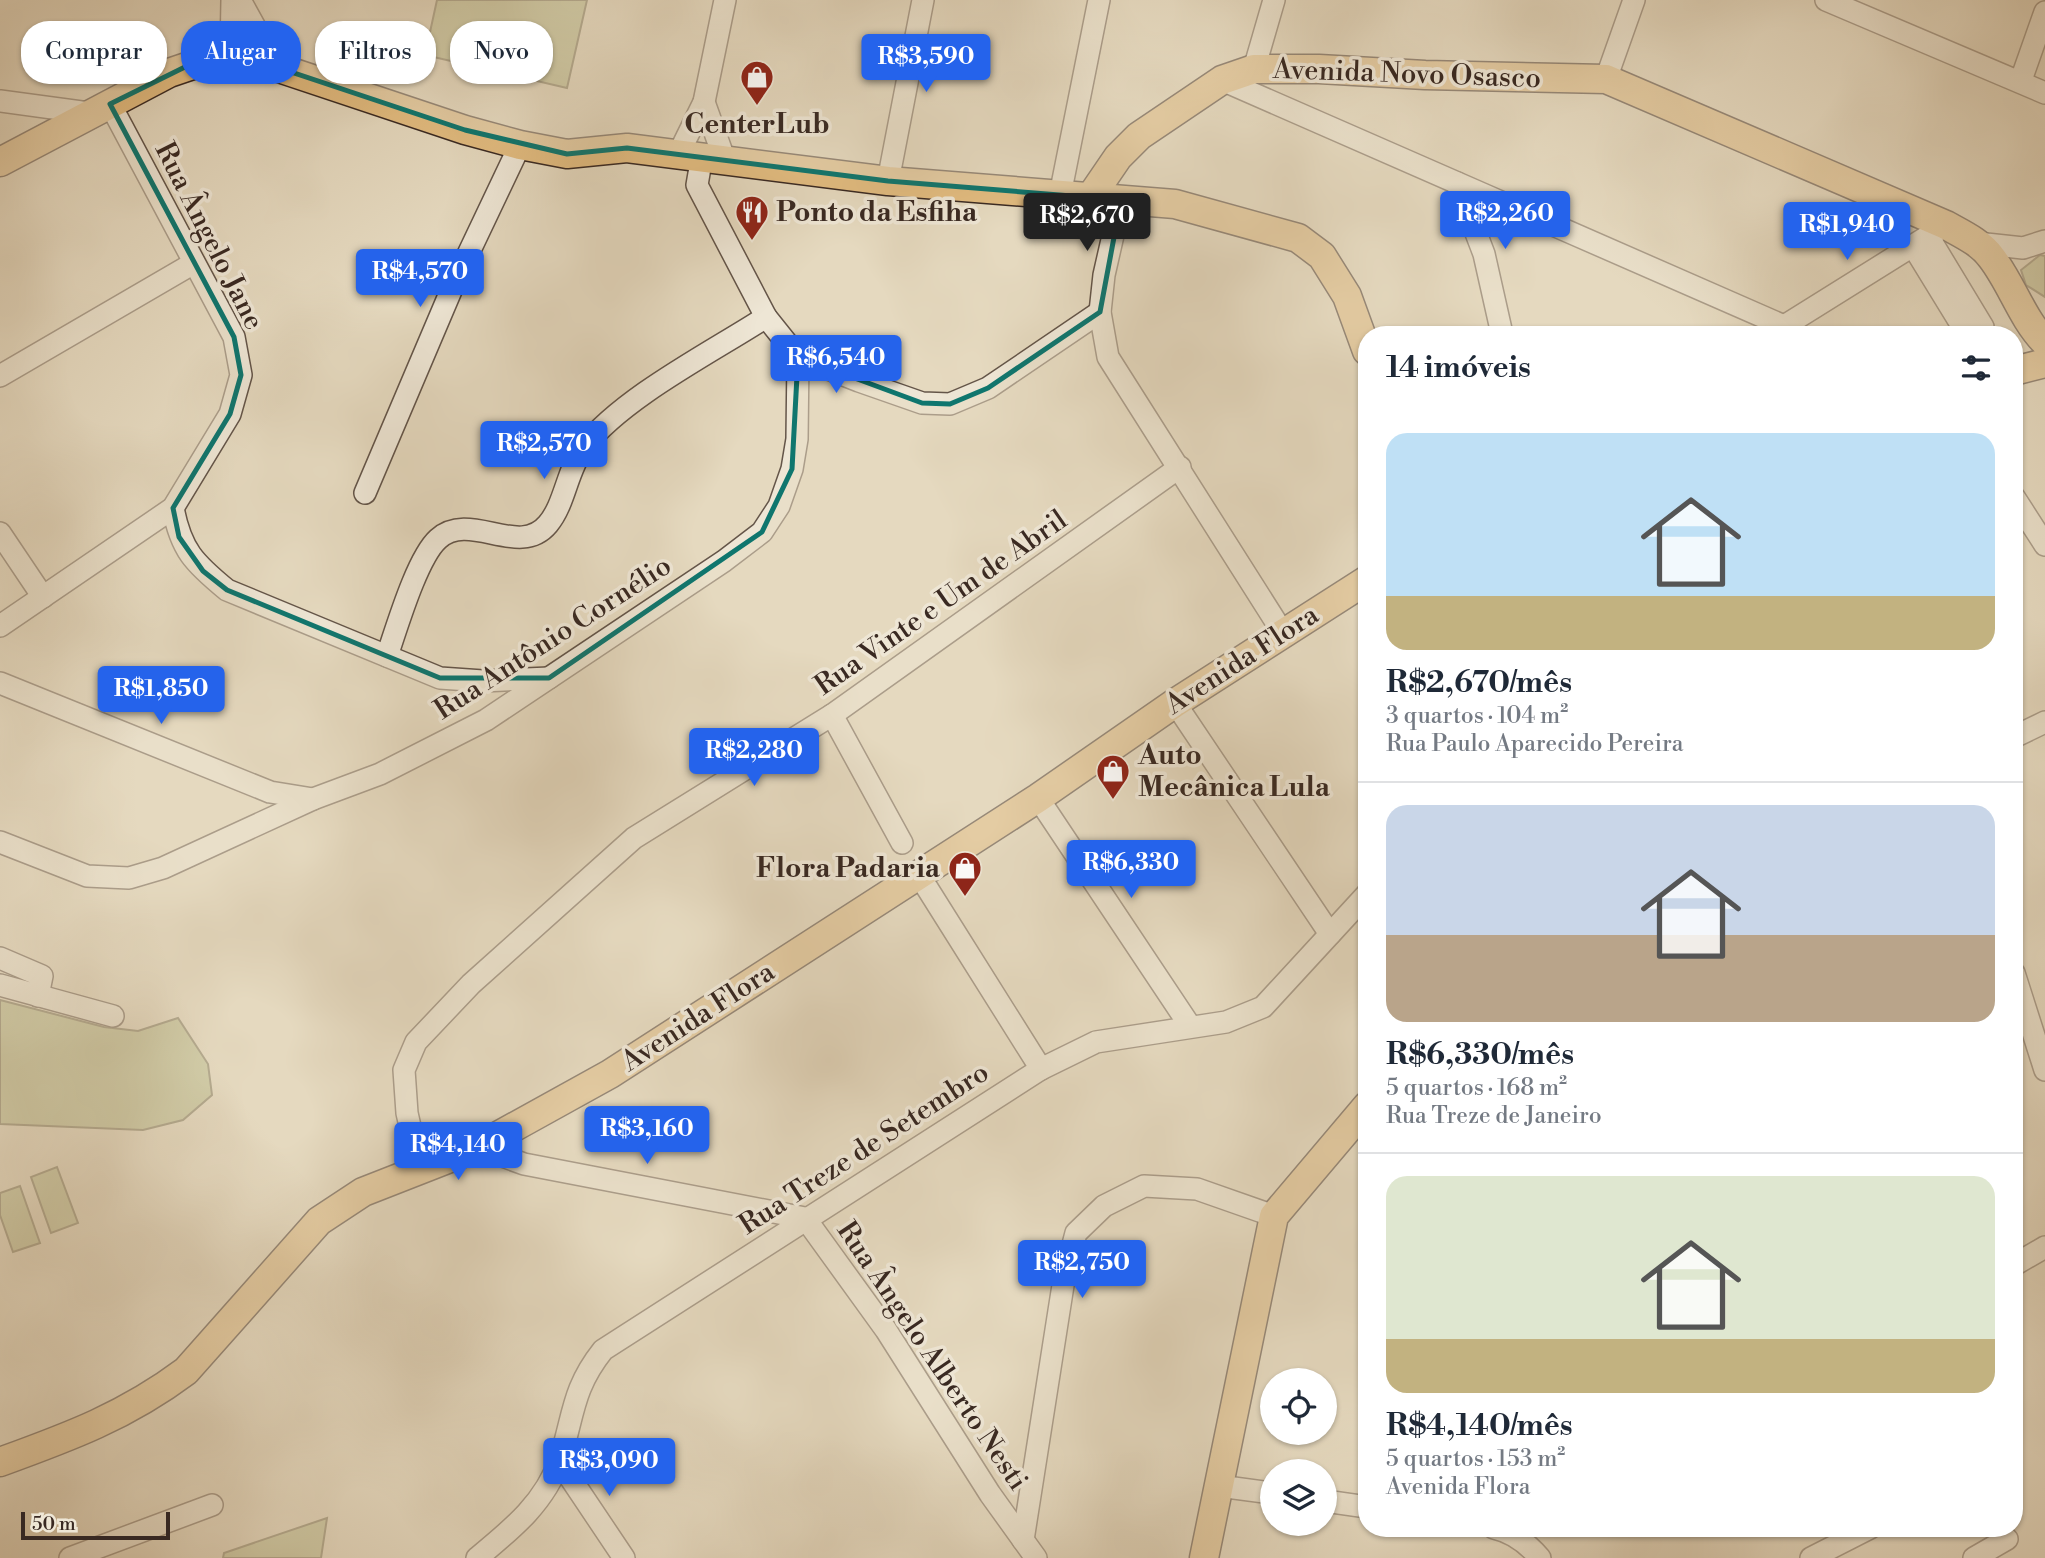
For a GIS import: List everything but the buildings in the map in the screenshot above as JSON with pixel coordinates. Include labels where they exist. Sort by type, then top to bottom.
[{"type":"main road","points":[[0,162],[99,108],[181,68]]},
{"type":"main road","name":"Avenida Novo Osasco","points":[[1090,198],[1118,157],[1139,136],[1222,80],[1255,69],[1606,79],[1929,235],[1977,243],[1992,257],[2030,337]]},
{"type":"main road","points":[[301,74],[465,130],[520,145],[567,153],[627,148],[888,181],[1175,204],[1298,238],[1322,256],[1347,296],[1358,326]]},
{"type":"main road","points":[[2023,369],[2045,363]]},
{"type":"main road","name":"Avenida Flora","points":[[0,1462],[99,1426],[186,1371],[319,1221],[363,1192],[478,1147],[610,1074],[1038,799],[1175,703],[1358,586]]},
{"type":"main road","points":[[1204,1558],[1274,1216],[1358,1117]]},
{"type":"street","points":[[232,0],[232,21]]},
{"type":"street","points":[[240,0],[252,21]]},
{"type":"street","points":[[725,0],[704,102],[697,185],[766,317],[798,357],[922,403],[950,404],[988,388],[1100,312]]},
{"type":"street","points":[[888,181],[923,0]]},
{"type":"street","points":[[1060,195],[1099,0]]},
{"type":"street","points":[[1255,69],[1274,0]]},
{"type":"street","points":[[1606,79],[1634,0]]},
{"type":"street","points":[[1826,0],[2021,80],[2045,93]]},
{"type":"street","points":[[2021,80],[2045,12]]},
{"type":"street","points":[[1222,80],[1457,183],[1768,326]]},
{"type":"street","points":[[0,101],[99,108]]},
{"type":"street","points":[[701,156],[704,102]]},
{"type":"street","name":"Rua Ângelo Jane","points":[[99,108],[194,262],[234,337],[240,375],[230,414],[173,508]]},
{"type":"street","points":[[365,493],[453,286],[520,145]]},
{"type":"street","points":[[1457,183],[1484,254],[1500,326]]},
{"type":"street","points":[[1121,200],[1104,275],[1100,312],[1108,356],[1283,633]]},
{"type":"street","points":[[1783,326],[1929,235]]},
{"type":"street","points":[[1929,235],[1964,326]]},
{"type":"street","points":[[1929,235],[1982,326]]},
{"type":"street","points":[[1977,243],[2023,248],[2045,240]]},
{"type":"street","points":[[0,376],[194,262]]},
{"type":"street","points":[[387,656],[419,570],[436,540],[450,530],[466,528],[519,538],[536,533],[548,525],[558,507],[566,480],[583,449],[598,432],[640,398],[766,317]]},
{"type":"street","name":"Rua Antônio Cornélio","points":[[0,842],[87,876],[129,878],[163,868],[313,799],[380,774],[486,720],[724,561],[762,532],[779,506],[792,469],[797,439],[798,357]]},
{"type":"street","name":"Rua Vinte e Um de Abril","points":[[420,1171],[407,1113],[404,1070],[416,1042],[471,984],[634,838],[832,715],[1180,467]]},
{"type":"street","points":[[0,626],[173,508],[178,537],[203,571],[227,590],[440,678],[483,681],[549,678]]},
{"type":"street","points":[[2023,511],[2045,545]]},
{"type":"street","points":[[0,533],[43,597]]},
{"type":"street","points":[[0,683],[270,792],[313,799]]},
{"type":"street","points":[[1175,703],[1330,934]]},
{"type":"street","points":[[832,715],[902,843]]},
{"type":"street","points":[[2023,731],[2045,722]]},
{"type":"street","points":[[1038,799],[1190,1026]]},
{"type":"street","points":[[919,875],[1041,1069]]},
{"type":"street","name":"Rua Treze de Setembro","points":[[477,1558],[526,1515],[543,1494],[559,1461],[576,1392],[587,1371],[603,1350],[1041,1069],[1097,1042],[1226,1022],[1263,1007],[1358,904]]},
{"type":"street","points":[[0,958],[42,975],[38,996]]},
{"type":"street","points":[[0,985],[113,1016]]},
{"type":"street","points":[[2023,1001],[2045,1070]]},
{"type":"street","name":"Rua Ângelo Alberto Nesti","points":[[478,1147],[523,1164],[805,1219],[886,1330],[990,1494],[1036,1558]]},
{"type":"street","points":[[1023,1540],[1064,1279],[1076,1233],[1104,1206],[1144,1186],[1197,1189],[1274,1216]]},
{"type":"street","points":[[2023,1260],[2045,1247]]},
{"type":"street","points":[[559,1461],[624,1558]]},
{"type":"street","points":[[1219,1486],[1260,1491]]},
{"type":"street","points":[[1337,1503],[1358,1506]]},
{"type":"street","points":[[70,1558],[212,1505]]},
{"type":"street","points":[[1515,1537],[1540,1558]]},
{"type":"street","points":[[1811,1558],[1852,1537]]},
{"type":"street","points":[[1974,1558],[2009,1541]]},
{"type":"highlighted area","points":[[231,52],[465,130],[567,154],[627,148],[888,181],[1121,200],[1100,312],[988,388],[950,404],[922,403],[798,357],[792,469],[762,532],[549,678],[440,678],[227,590],[203,571],[179,537],[173,508],[230,414],[241,375],[234,337],[110,104],[193,63]]},
{"type":"green space","points":[[437,0],[587,0],[567,88],[550,84],[553,84],[553,21],[450,21],[450,61],[436,58],[436,21],[432,21]]},
{"type":"green space","points":[[2040,255],[2045,256],[2045,297],[2026,285],[2021,270]]},
{"type":"green space","points":[[0,1000],[104,1027],[138,1031],[178,1018],[208,1064],[212,1095],[183,1120],[143,1130],[0,1124]]},
{"type":"green space","points":[[57,1167],[78,1223],[51,1233],[31,1177]]},
{"type":"green space","points":[[20,1186],[40,1243],[13,1252],[0,1215],[0,1193]]},
{"type":"green space","points":[[327,1518],[321,1558],[223,1558],[224,1553]]},
{"type":"place","name":"CenterLub","points":[[757,107]]},
{"type":"place","name":"Ponto da Esfiha","points":[[752,242]]},
{"type":"place","name":"Auto Mecânica Lula","points":[[1113,801]]},
{"type":"place","name":"Flora Padaria","points":[[965,898]]}]
